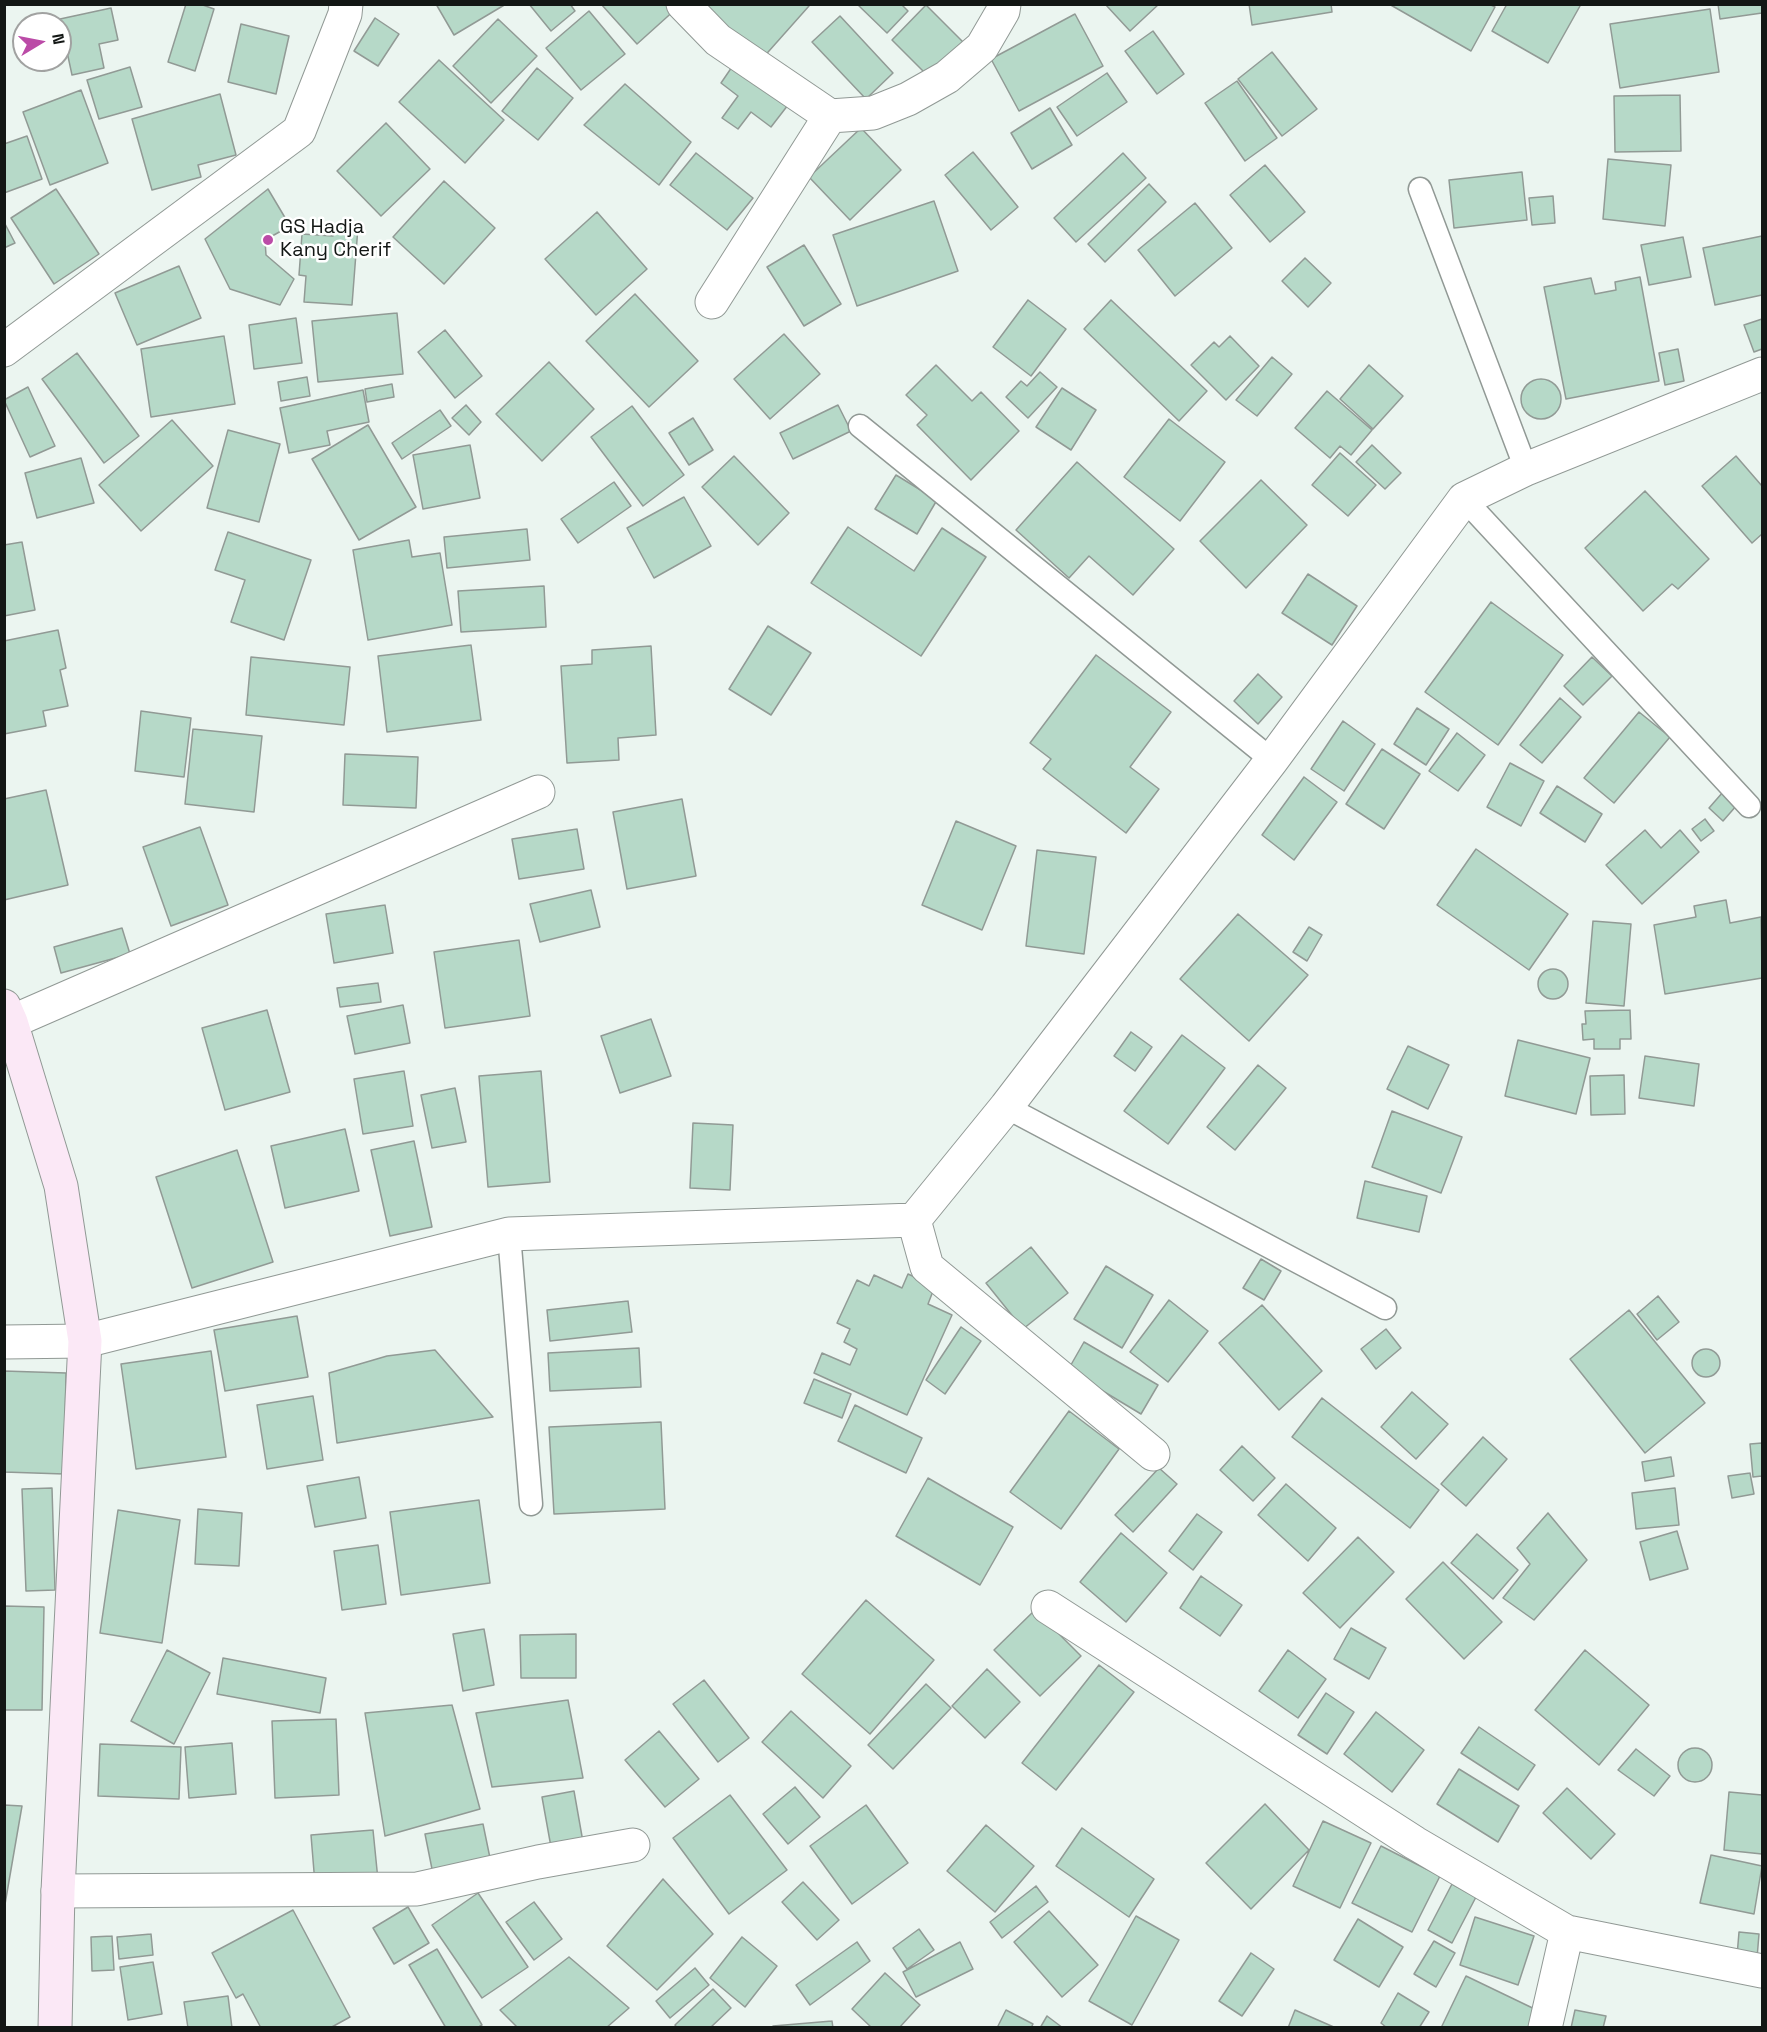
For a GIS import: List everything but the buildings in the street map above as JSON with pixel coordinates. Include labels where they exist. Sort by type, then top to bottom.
[{"type":"street","points":[[4,350],[299,131],[345,14],[346,4]]},
{"type":"street","points":[[684,4],[718,40],[830,116],[873,113],[908,99],[947,77],[982,47],[1003,11],[1004,4]]},
{"type":"street","points":[[712,302],[830,116]]},
{"type":"street","points":[[4,1342],[85,1341],[509,1234],[914,1220],[1006,1107],[1272,760],[1464,499],[1526,469],[1762,374]]},
{"type":"street","points":[[55,2028],[58,1891],[85,1341],[61,1186],[8,1014],[538,792]]},
{"type":"street","points":[[914,1220],[927,1267],[1153,1454]]},
{"type":"street","points":[[1048,1607],[1415,1843],[1567,1932],[1762,1971]]},
{"type":"street","points":[[58,1891],[417,1889],[538,1862],[633,1845]]},
{"type":"street","points":[[1545,2028],[1567,1932]]},
{"type":"lane","points":[[1420,189],[1526,469]]},
{"type":"lane","points":[[860,426],[1272,760]]},
{"type":"lane","points":[[1464,499],[1749,806]]},
{"type":"lane","points":[[1006,1107],[1385,1308]]},
{"type":"lane","points":[[509,1234],[531,1504]]},
{"type":"place","name":"GS Hadja Kany Cherif","points":[[268,240]]}]
